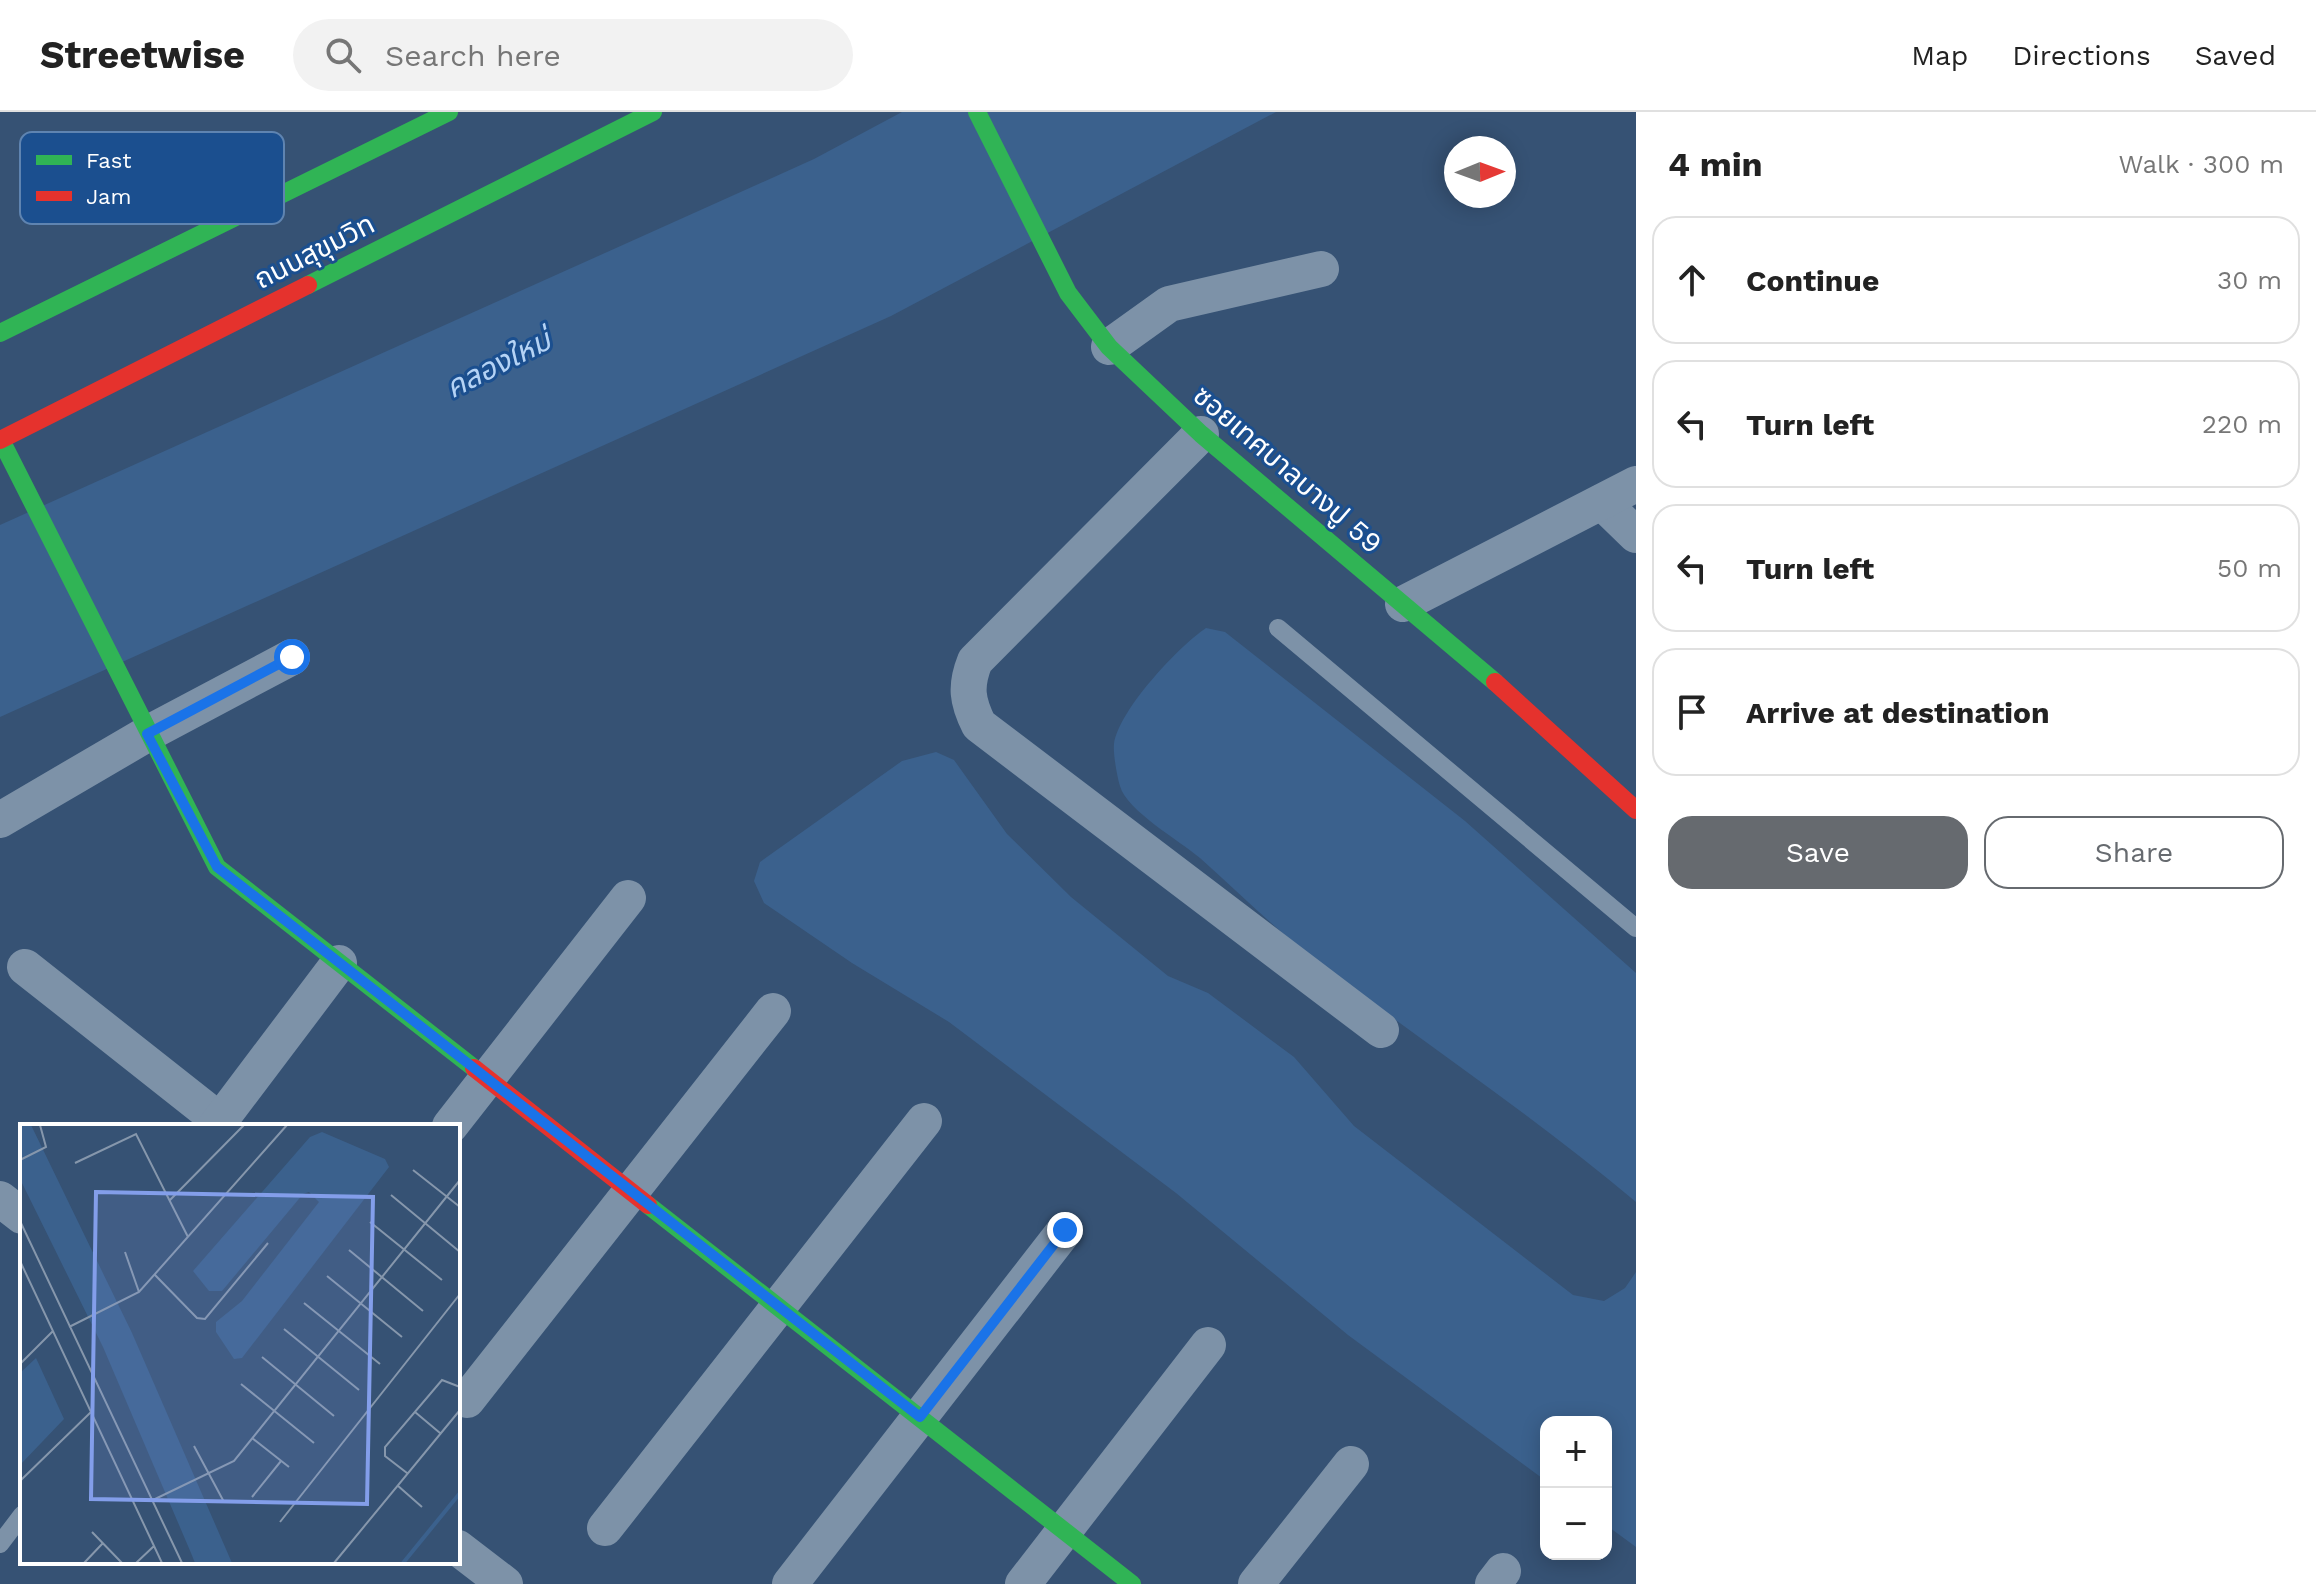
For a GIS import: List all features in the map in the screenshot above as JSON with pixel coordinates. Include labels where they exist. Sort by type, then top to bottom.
[{"type":"main road","points":[[284,193],[449,112]]},
{"type":"main road","name":"ถนนสุขุมวิท","points":[[0,440],[653,112]]},
{"type":"main road","name":"ซอยเทศบาลบางปู 59","points":[[977,112],[1068,293],[1109,347],[1201,434],[1403,604],[1636,810]]},
{"type":"main road","points":[[0,333],[221,224]]},
{"type":"main road","points":[[0,440],[217,867],[1132,1584]]},
{"type":"street","points":[[1109,347],[1169,304],[1321,269]]},
{"type":"street","points":[[1201,434],[975,661],[967,681],[968,702],[979,725],[1381,1030]]},
{"type":"street","points":[[1403,604],[1636,484]]},
{"type":"street","points":[[1602,502],[1636,535]]},
{"type":"street","points":[[0,820],[140,719],[292,657]]},
{"type":"street","points":[[452,1124],[628,898]]},
{"type":"street","points":[[25,967],[218,1124],[339,963]]},
{"type":"street","points":[[467,1400],[773,1011]]},
{"type":"street","points":[[605,1528],[924,1121]]},
{"type":"street","points":[[0,1199],[20,1214]]},
{"type":"street","points":[[790,1584],[1065,1230]]},
{"type":"street","points":[[1023,1584],[1208,1345]]},
{"type":"street","points":[[1256,1584],[1351,1464]]},
{"type":"street","points":[[460,1550],[505,1584]]},
{"type":"lane","points":[[1278,628],[1633,918]]},
{"type":"lane","points":[[0,1544],[20,1518]]},
{"type":"water","name":"คลองใหม่","points":[[902,112],[1276,112],[891,316],[0,717],[0,525],[814,159]]},
{"type":"water","points":[[1206,628],[1225,632],[1465,821],[1636,973],[1636,1202],[1557,1138],[1313,958],[1200,858],[1143,815],[1124,795],[1114,753],[1118,730],[1151,680]]},
{"type":"water","points":[[936,752],[954,760],[1007,834],[1071,897],[1168,976],[1208,993],[1294,1057],[1354,1126],[1573,1295],[1604,1301],[1625,1288],[1636,1272],[1636,1547],[1612,1529],[1612,1416],[1540,1416],[1540,1477],[1348,1335],[1176,1193],[949,1022],[852,963],[764,903],[754,881],[760,862],[902,761]]},
{"type":"traffic: fast","points":[[284,193],[449,112]]},
{"type":"traffic: fast","points":[[308,285],[653,112]]},
{"type":"traffic: fast","points":[[977,112],[1068,293],[1109,347],[1201,434],[1495,682]]},
{"type":"traffic: fast","points":[[0,333],[221,224]]},
{"type":"traffic: fast","points":[[1,440],[217,867],[474,1068]]},
{"type":"traffic: fast","points":[[648,1205],[1132,1584]]},
{"type":"traffic: jam","points":[[0,440],[308,285]]},
{"type":"traffic: jam","points":[[1495,682],[1636,810]]},
{"type":"traffic: jam","points":[[474,1068],[648,1205]]},
{"type":"route","points":[[292,657],[147,734],[217,867],[920,1417],[1065,1230]]}]
